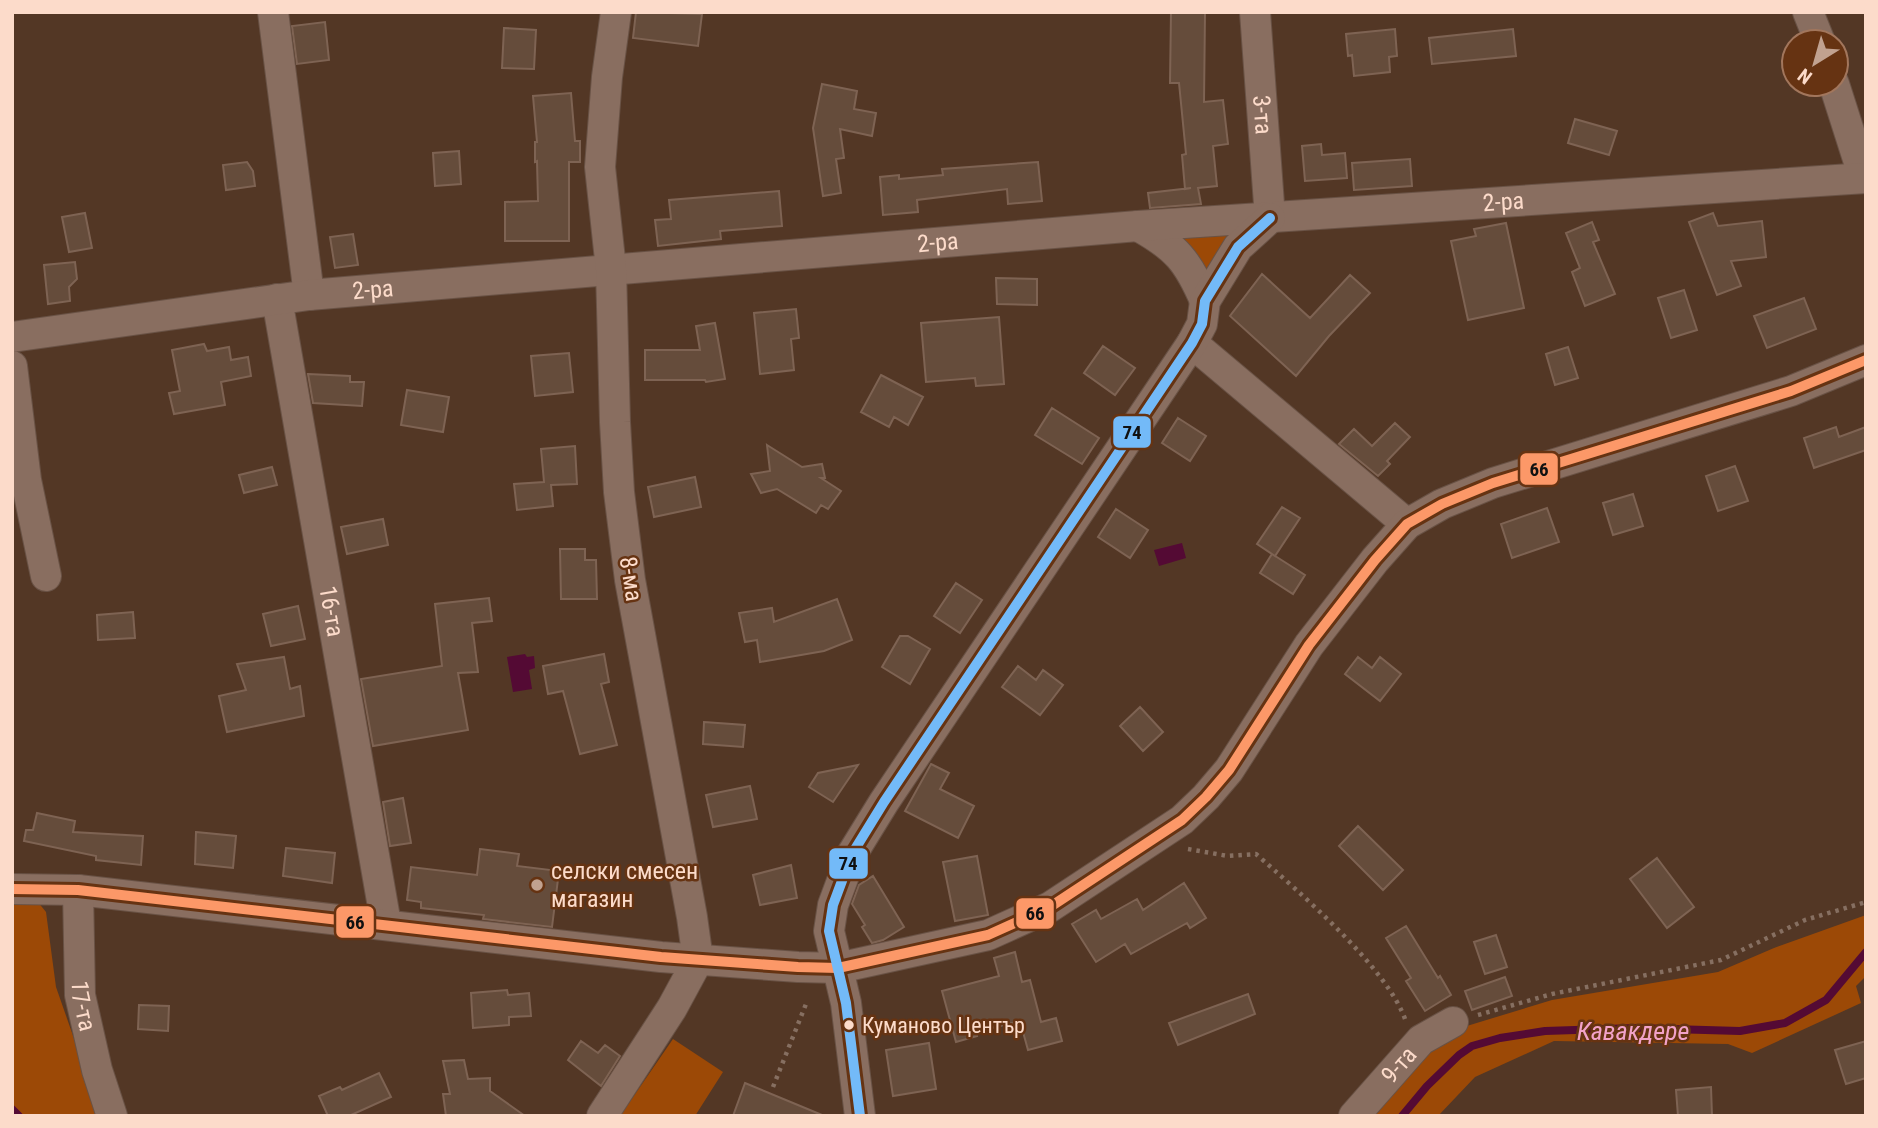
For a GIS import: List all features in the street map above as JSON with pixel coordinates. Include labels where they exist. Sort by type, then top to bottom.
[{"type":"street","points":[[273,12],[309,295]]},
{"type":"street","name":"8-ма","points":[[616,12],[607,77],[600,167],[611,269],[614,422],[630,580],[698,960]]},
{"type":"street","name":"3-та","points":[[1255,12],[1270,218]]},
{"type":"street","points":[[1839,98],[1865,178]]},
{"type":"street","name":"2-ра","points":[[12,337],[309,295],[611,269],[1138,226],[1865,178]]},
{"type":"street","points":[[860,1116],[846,1003],[829,931],[833,905],[852,854],[884,802],[1192,343],[1202,324],[1205,301],[1238,247],[1270,218]]},
{"type":"street","points":[[1138,226],[1163,240],[1185,261],[1205,301]]},
{"type":"street","name":"16-та","points":[[276,299],[386,924]]},
{"type":"street","points":[[1192,343],[1407,524]]},
{"type":"street","points":[[12,890],[78,890],[698,960],[838,968],[988,935],[1050,907],[1182,820],[1206,797],[1229,770],[1309,645],[1374,560],[1407,524],[1442,504],[1493,483],[1791,391],[1866,360]]},
{"type":"street","points":[[12,366],[26,480],[46,576]]},
{"type":"street","name":"17-та","points":[[78,890],[79,995],[97,1070],[112,1116]]},
{"type":"street","points":[[602,1116],[672,1008],[698,960]]},
{"type":"street","name":"9-та","points":[[1354,1116],[1421,1040],[1453,1022]]},
{"type":"path","points":[[1154,838],[1189,850],[1228,856],[1256,853],[1358,952],[1389,989],[1405,1019],[1408,1041],[1401,1063]]},
{"type":"path","points":[[1453,1022],[1552,994],[1721,960],[1805,920],[1866,902]]},
{"type":"path","points":[[773,1087],[806,1004]]},
{"type":"shaded area","points":[[1270,218],[1205,301],[1163,240]]},
{"type":"shaded area","points":[[1182,543],[1186,558],[1159,566],[1154,550]]},
{"type":"shaded area","points":[[525,654],[527,657],[534,656],[535,668],[529,670],[532,689],[513,692],[507,657]]},
{"type":"shaded area","points":[[12,870],[46,912],[56,987],[101,1116],[12,1116]]},
{"type":"shaded area","points":[[1866,915],[1866,976],[1856,986],[1861,1003],[1752,1053],[1728,1044],[1554,1041],[1475,1077],[1438,1116],[1365,1116],[1425,1048],[1457,1029],[1552,1000],[1718,972],[1774,948]]},
{"type":"shaded area","points":[[673,1039],[723,1072],[695,1116],[620,1116]]},
{"type":"building","points":[[636,12],[702,14],[698,46],[633,38]]},
{"type":"building","points":[[1171,12],[1205,12],[1204,102],[1223,100],[1228,144],[1213,146],[1217,186],[1198,188],[1201,204],[1150,208],[1148,193],[1185,189],[1182,155],[1186,154],[1179,83],[1170,83]]},
{"type":"building","points":[[325,22],[329,60],[297,64],[292,26]]},
{"type":"building","points":[[504,28],[536,30],[534,69],[502,68]]},
{"type":"building","points":[[1395,29],[1397,56],[1389,57],[1390,72],[1354,76],[1352,55],[1348,56],[1346,34]]},
{"type":"building","points":[[1513,29],[1516,56],[1432,64],[1429,38]]},
{"type":"building","points":[[822,84],[857,91],[854,109],[876,113],[872,136],[840,129],[844,158],[836,159],[841,193],[823,196],[813,128]]},
{"type":"building","points":[[571,93],[575,141],[580,141],[580,162],[569,162],[569,241],[505,241],[505,202],[538,201],[533,96]]},
{"type":"building","points":[[1575,119],[1617,131],[1609,155],[1568,143]]},
{"type":"building","points":[[1321,144],[1322,155],[1345,153],[1347,178],[1305,181],[1302,146]]},
{"type":"building","points":[[459,151],[461,184],[435,186],[433,153]]},
{"type":"building","points":[[1410,159],[1412,186],[1354,190],[1352,163]]},
{"type":"building","points":[[247,162],[253,171],[255,186],[226,190],[223,165]]},
{"type":"building","points":[[1038,162],[1042,201],[1008,204],[1007,189],[917,200],[918,212],[883,215],[880,177],[899,175],[899,179],[943,175],[942,169]]},
{"type":"building","points":[[779,191],[782,226],[720,231],[721,239],[658,246],[655,220],[671,219],[669,200]]},
{"type":"building","points":[[85,213],[92,248],[69,252],[62,217]]},
{"type":"building","points":[[1713,213],[1718,226],[1762,221],[1766,257],[1731,261],[1741,286],[1717,295],[1689,222]]},
{"type":"building","points":[[1592,222],[1599,240],[1593,242],[1615,294],[1585,306],[1572,272],[1580,268],[1566,233]]},
{"type":"building","points":[[1506,223],[1524,308],[1468,320],[1451,241],[1476,236],[1474,229]]},
{"type":"building","points":[[353,234],[358,265],[335,268],[330,237]]},
{"type":"building","points":[[75,262],[77,279],[69,287],[70,301],[48,304],[44,265]]},
{"type":"building","points":[[1262,274],[1310,318],[1350,275],[1370,293],[1296,376],[1230,316]]},
{"type":"building","points":[[996,278],[1037,279],[1037,305],[997,304]]},
{"type":"building","points":[[1684,290],[1697,330],[1671,338],[1658,298]]},
{"type":"building","points":[[1804,298],[1816,329],[1767,348],[1754,316]]},
{"type":"building","points":[[796,309],[799,338],[791,339],[794,370],[760,374],[754,313]]},
{"type":"building","points":[[999,317],[1004,384],[976,386],[975,378],[926,382],[921,323]]},
{"type":"building","points":[[715,323],[725,379],[706,382],[645,380],[645,350],[700,350],[696,326]]},
{"type":"building","points":[[204,344],[207,351],[229,347],[231,360],[248,357],[251,376],[221,382],[225,405],[174,414],[169,393],[180,391],[172,350]]},
{"type":"building","points":[[1103,346],[1135,368],[1115,395],[1084,373]]},
{"type":"building","points":[[1568,347],[1578,378],[1555,385],[1546,354]]},
{"type":"building","points":[[569,353],[573,392],[535,396],[531,356]]},
{"type":"building","points":[[308,374],[350,376],[350,382],[364,382],[362,406],[313,403]]},
{"type":"building","points":[[881,375],[923,397],[908,425],[894,417],[889,427],[861,412]]},
{"type":"building","points":[[407,390],[449,397],[443,432],[401,425]]},
{"type":"building","points":[[1052,408],[1099,438],[1082,464],[1035,435]]},
{"type":"building","points":[[1178,418],[1206,436],[1190,461],[1162,443]]},
{"type":"building","points":[[1395,423],[1410,437],[1387,461],[1390,464],[1378,476],[1339,444],[1354,429],[1372,446]]},
{"type":"building","points":[[1836,427],[1839,437],[1866,427],[1866,450],[1814,468],[1804,438]]},
{"type":"building","points":[[767,445],[802,467],[822,464],[825,478],[821,478],[841,491],[828,509],[821,505],[816,513],[777,489],[761,493],[751,474],[770,471]]},
{"type":"building","points":[[575,446],[577,484],[551,485],[553,506],[517,510],[514,484],[544,482],[541,449]]},
{"type":"building","points":[[1735,466],[1748,501],[1718,511],[1706,476]]},
{"type":"building","points":[[272,467],[277,485],[244,493],[239,475]]},
{"type":"building","points":[[695,477],[701,507],[654,517],[648,487]]},
{"type":"building","points":[[1633,494],[1643,526],[1613,535],[1603,503]]},
{"type":"building","points":[[1282,507],[1300,518],[1275,556],[1257,544]]},
{"type":"building","points":[[1547,508],[1559,542],[1512,558],[1501,524]]},
{"type":"building","points":[[1116,509],[1148,530],[1130,558],[1098,537]]},
{"type":"building","points":[[383,519],[388,545],[347,554],[341,527]]},
{"type":"building","points":[[560,549],[585,549],[585,560],[596,560],[597,599],[561,599]]},
{"type":"building","points":[[1272,554],[1305,575],[1293,594],[1260,573]]},
{"type":"building","points":[[956,583],[982,600],[960,633],[934,616]]},
{"type":"building","points":[[489,598],[492,621],[472,623],[478,672],[458,673],[468,730],[373,746],[361,679],[442,666],[435,604]]},
{"type":"building","points":[[837,599],[852,640],[824,651],[760,662],[757,640],[745,642],[739,613],[772,608],[774,622]]},
{"type":"building","points":[[298,606],[305,639],[271,646],[263,614]]},
{"type":"building","points":[[133,612],[135,638],[98,640],[97,615]]},
{"type":"building","points":[[900,636],[908,636],[930,649],[910,684],[882,667]]},
{"type":"building","points":[[604,654],[609,682],[601,684],[617,745],[580,754],[563,691],[548,694],[543,666]]},
{"type":"building","points":[[284,657],[290,689],[300,686],[304,716],[227,732],[219,696],[246,690],[237,664]]},
{"type":"building","points":[[1358,657],[1372,668],[1380,657],[1401,674],[1380,701],[1345,674]]},
{"type":"building","points":[[1018,666],[1036,680],[1043,670],[1063,685],[1040,715],[1002,687]]},
{"type":"building","points":[[1140,707],[1163,732],[1143,751],[1120,726]]},
{"type":"building","points":[[704,722],[745,725],[743,747],[703,744]]},
{"type":"building","points":[[931,764],[949,773],[940,789],[974,806],[958,838],[905,811]]},
{"type":"building","points":[[858,765],[833,802],[809,787],[818,773]]},
{"type":"building","points":[[750,786],[757,819],[713,827],[706,795]]},
{"type":"building","points":[[403,798],[411,843],[390,846],[383,802]]},
{"type":"building","points":[[37,813],[75,821],[73,832],[143,836],[141,865],[96,860],[96,856],[24,841],[26,830],[33,830]]},
{"type":"building","points":[[1358,826],[1403,870],[1383,890],[1339,846]]},
{"type":"building","points":[[196,832],[236,836],[233,868],[195,864]]},
{"type":"building","points":[[286,848],[335,853],[332,883],[283,876]]},
{"type":"building","points":[[480,849],[519,854],[517,866],[559,871],[552,927],[483,919],[484,915],[421,908],[421,902],[407,900],[411,867],[477,875]]},
{"type":"building","points":[[977,856],[988,915],[955,921],[943,862]]},
{"type":"building","points":[[1657,858],[1694,907],[1667,928],[1630,879]]},
{"type":"building","points":[[791,865],[797,898],[760,905],[753,875]]},
{"type":"building","points":[[873,876],[904,927],[883,940],[872,943],[852,904],[859,885]]},
{"type":"building","points":[[1184,883],[1206,918],[1190,928],[1187,923],[1131,954],[1125,944],[1096,962],[1072,924],[1096,910],[1101,919],[1137,899],[1143,910]]},
{"type":"building","points":[[1406,926],[1451,995],[1425,1011],[1406,981],[1411,978],[1386,938]]},
{"type":"building","points":[[1496,935],[1507,967],[1485,974],[1474,942]]},
{"type":"building","points":[[1015,952],[1022,982],[1030,980],[1041,1022],[1056,1018],[1062,1041],[1028,1050],[1020,1021],[976,1032],[977,1036],[956,1042],[942,991],[999,976],[994,958]]},
{"type":"building","points":[[1505,977],[1512,996],[1472,1010],[1465,991]]},
{"type":"building","points":[[507,990],[508,995],[529,993],[531,1016],[509,1017],[509,1025],[473,1028],[471,993]]},
{"type":"building","points":[[1248,994],[1255,1014],[1178,1045],[1169,1023]]},
{"type":"building","points":[[139,1005],[169,1006],[168,1031],[138,1029]]},
{"type":"building","points":[[581,1041],[598,1053],[605,1045],[620,1056],[601,1086],[568,1060]]},
{"type":"building","points":[[1866,1041],[1866,1078],[1846,1084],[1835,1050]]},
{"type":"building","points":[[929,1043],[936,1089],[893,1096],[886,1050]]},
{"type":"building","points":[[464,1060],[468,1079],[490,1078],[490,1091],[525,1116],[446,1116],[443,1094],[450,1094],[443,1061]]},
{"type":"building","points":[[379,1073],[391,1097],[349,1116],[328,1116],[319,1096],[340,1087],[342,1090]]},
{"type":"building","points":[[745,1083],[822,1115],[822,1116],[733,1116]]},
{"type":"building","points":[[1711,1087],[1712,1116],[1678,1116],[1676,1090]]},
{"type":"waterway","name":"Кавакдере","points":[[1402,1116],[1427,1086],[1472,1046],[1500,1038],[1545,1031],[1636,1028],[1740,1031],[1785,1023],[1826,1000],[1866,952]]},
{"type":"waterway","name":"Кавакдере","points":[[12,1109],[19,1116]]},
{"type":"transit line","name":"74","points":[[860,1116],[846,1003],[829,931],[833,905],[852,854],[884,802],[1192,343],[1202,324],[1205,301],[1238,247],[1270,218]]},
{"type":"transit line","name":"66","points":[[12,889],[78,890],[661,957],[798,967],[838,968],[988,935],[1050,907],[1182,820],[1206,797],[1229,770],[1309,645],[1375,560],[1407,524],[1442,504],[1493,483],[1791,391],[1866,360]]},
{"type":"place","name":"селски смесен магазин","points":[[537,885]]},
{"type":"place","name":"Куманово Център","points":[[849,1025]]}]
